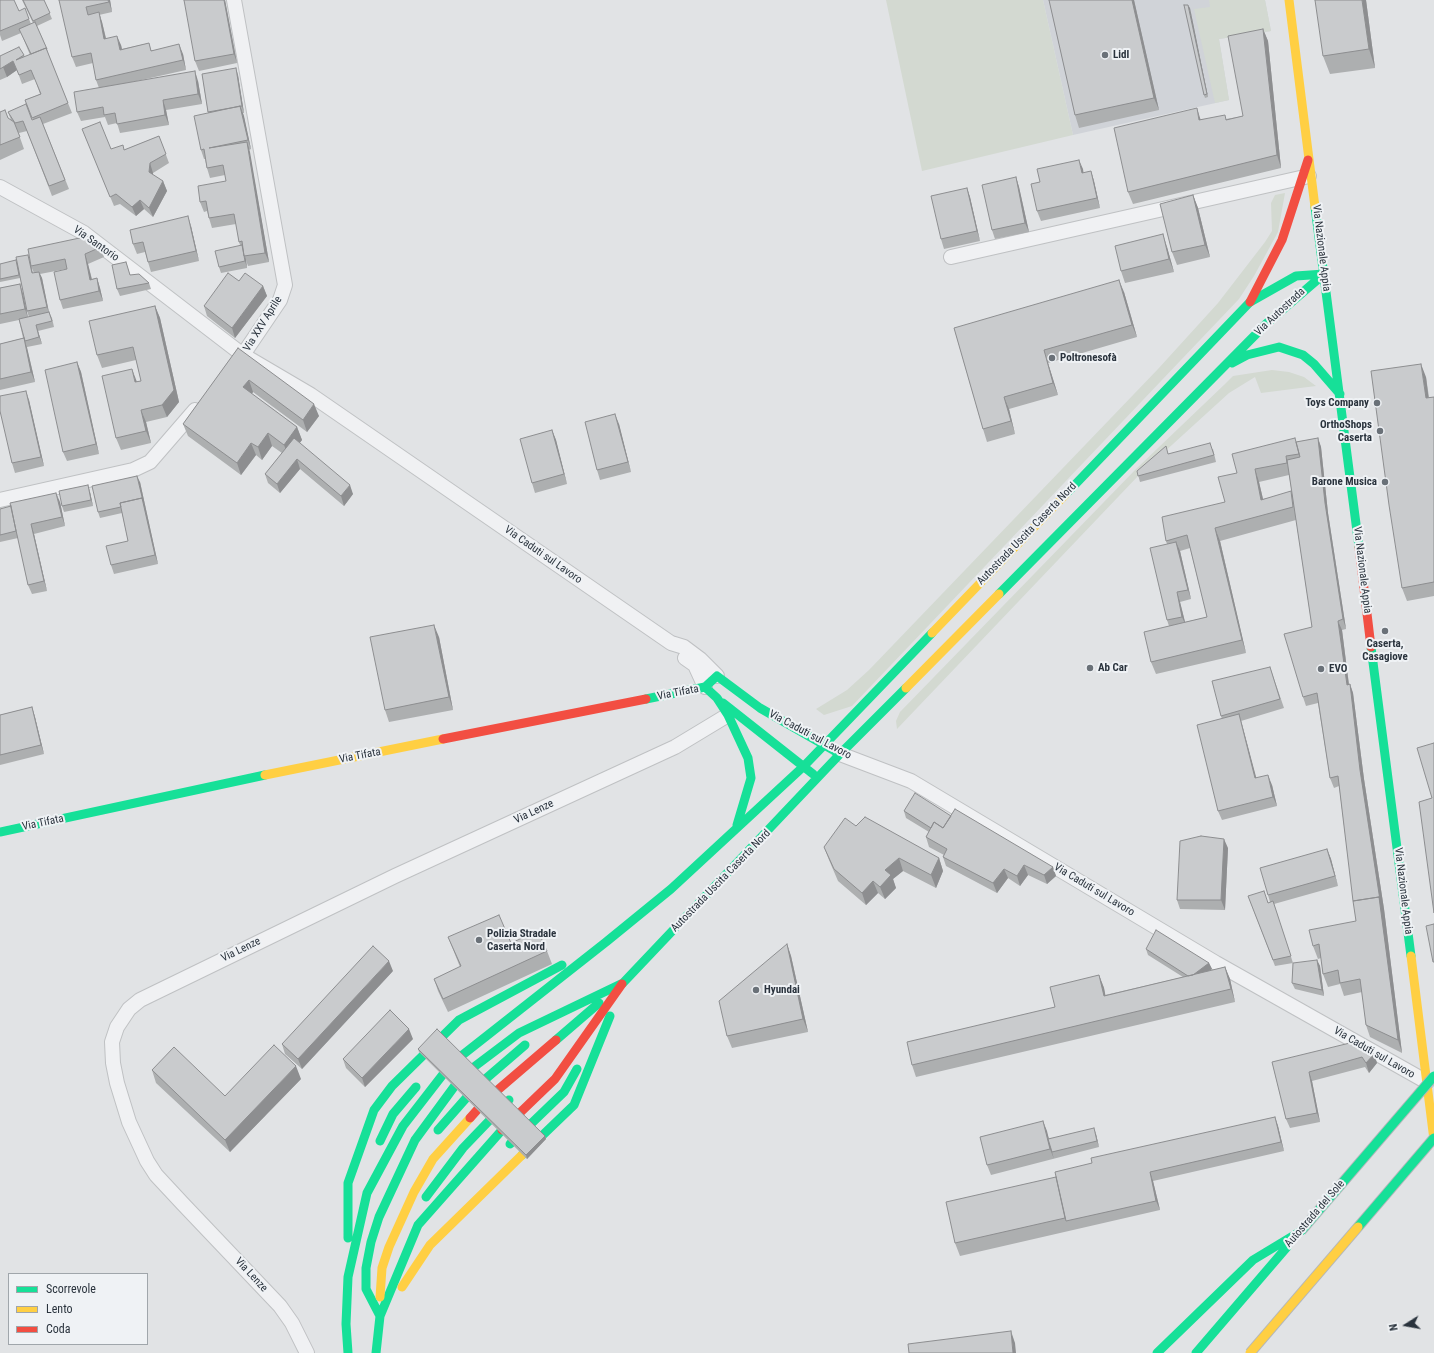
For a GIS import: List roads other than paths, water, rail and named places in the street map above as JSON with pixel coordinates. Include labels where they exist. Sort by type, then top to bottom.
[{"type":"main road","name":"Via Nazionale Appia","points":[[1289,0],[1309,154],[1307,176],[1324,274],[1340,394],[1430,1079],[1434,1139]]},
{"type":"main road","points":[[1250,302],[1282,240],[1307,176]]},
{"type":"main road","name":"Via Autostrada","points":[[1250,302],[1296,276],[1324,274]]},
{"type":"main road","name":"Via Autostrada","points":[[1220,370],[1283,308],[1324,274]]},
{"type":"main road","name":"Autostrada Uscita Caserta Nord","points":[[606,942],[670,889],[736,826],[804,766],[1250,302]]},
{"type":"main road","name":"Via Autostrada","points":[[1220,370],[1247,355],[1279,347],[1304,355],[1314,364],[1340,394]]},
{"type":"main road","name":"Autostrada Uscita Caserta Nord","points":[[623,983],[750,850],[754,836],[815,775],[840,754],[1220,370]]},
{"type":"main road","name":"Via Caduti sul Lavoro","points":[[717,676],[760,708],[840,754]]},
{"type":"main road","name":"Via Tifata","points":[[0,832],[314,765],[705,687],[717,676]]},
{"type":"main road","points":[[705,687],[815,775]]},
{"type":"main road","points":[[717,698],[728,715],[748,758],[750,778],[736,826]]},
{"type":"main road","points":[[749,722],[760,708]]},
{"type":"main road","points":[[804,733],[812,757],[815,775]]},
{"type":"main road","points":[[488,1016],[606,942]]},
{"type":"main road","points":[[348,1277],[367,1193],[403,1126],[451,1064],[606,942]]},
{"type":"main road","points":[[348,1353],[346,1324],[348,1277],[348,1182],[374,1110],[392,1086],[459,1020],[606,942]]},
{"type":"main road","points":[[552,1028],[623,983]]},
{"type":"main road","points":[[565,1045],[623,983]]},
{"type":"main road","points":[[505,1149],[564,1092],[623,983]]},
{"type":"main road","points":[[380,1316],[418,1225],[509,1123],[555,1079],[623,983]]},
{"type":"main road","points":[[380,1316],[430,1246],[574,1105],[623,983]]},
{"type":"main road","points":[[380,1316],[366,1289],[366,1268],[369,1248],[379,1217],[415,1140],[462,1076],[519,1033],[623,983]]},
{"type":"main road","points":[[380,1316],[382,1268],[389,1247],[414,1192],[433,1159],[486,1100],[623,983]]},
{"type":"main road","points":[[430,1139],[475,1088],[533,1040]]},
{"type":"main road","points":[[377,1148],[393,1114],[422,1079]]},
{"type":"main road","name":"Autostrada del Sole","points":[[1196,1353],[1430,1079]]},
{"type":"main road","points":[[376,1353],[384,1290],[396,1246],[407,1225],[463,1148],[518,1091]]},
{"type":"main road","points":[[1250,1353],[1434,1139]]},
{"type":"main road","points":[[380,1316],[373,1289],[374,1268],[388,1218],[410,1172]]},
{"type":"main road","points":[[348,1277],[357,1188]]},
{"type":"main road","points":[[1157,1353],[1253,1260],[1301,1231]]},
{"type":"main road","points":[[380,1316],[421,1240],[426,1234]]},
{"type":"street","name":"Via XXV Aprile","points":[[228,373],[243,355],[280,300],[285,285],[234,0]]},
{"type":"street","points":[[951,257],[1307,176]]},
{"type":"street","name":"Via Santorio","points":[[0,187],[84,233],[243,355]]},
{"type":"street","name":"Via Caduti sul Lavoro","points":[[243,355],[312,395],[671,643],[684,647],[695,655],[717,676]]},
{"type":"street","points":[[0,500],[133,470],[150,462],[202,403]]},
{"type":"street","points":[[671,643],[678,654],[695,665],[705,687]]},
{"type":"street","name":"Via Lenze","points":[[307,1353],[292,1323],[280,1306],[156,1175],[147,1160],[129,1122],[117,1083],[113,1063],[112,1042],[117,1027],[130,1009],[140,1000],[395,876],[675,747],[728,715]]},
{"type":"street","name":"Via Caduti sul Lavoro","points":[[840,754],[911,781],[1216,963],[1430,1079]]},
{"type":"place","name":"Lidl","points":[[1105,55]]},
{"type":"place","name":"Poltronesofà","points":[[1052,358]]},
{"type":"place","name":"Toys Company","points":[[1377,403]]},
{"type":"place","name":"OrthoShops Caserta","points":[[1380,431]]},
{"type":"place","name":"Barone Musica","points":[[1385,482]]},
{"type":"place","name":"Caserta, Casagiove","points":[[1385,631]]},
{"type":"place","name":"Ab Car","points":[[1090,668]]},
{"type":"place","name":"EVO","points":[[1321,669]]},
{"type":"place","name":"Polizia Stradale Caserta Nord","points":[[479,940]]},
{"type":"place","name":"Hyundai","points":[[756,990]]}]
